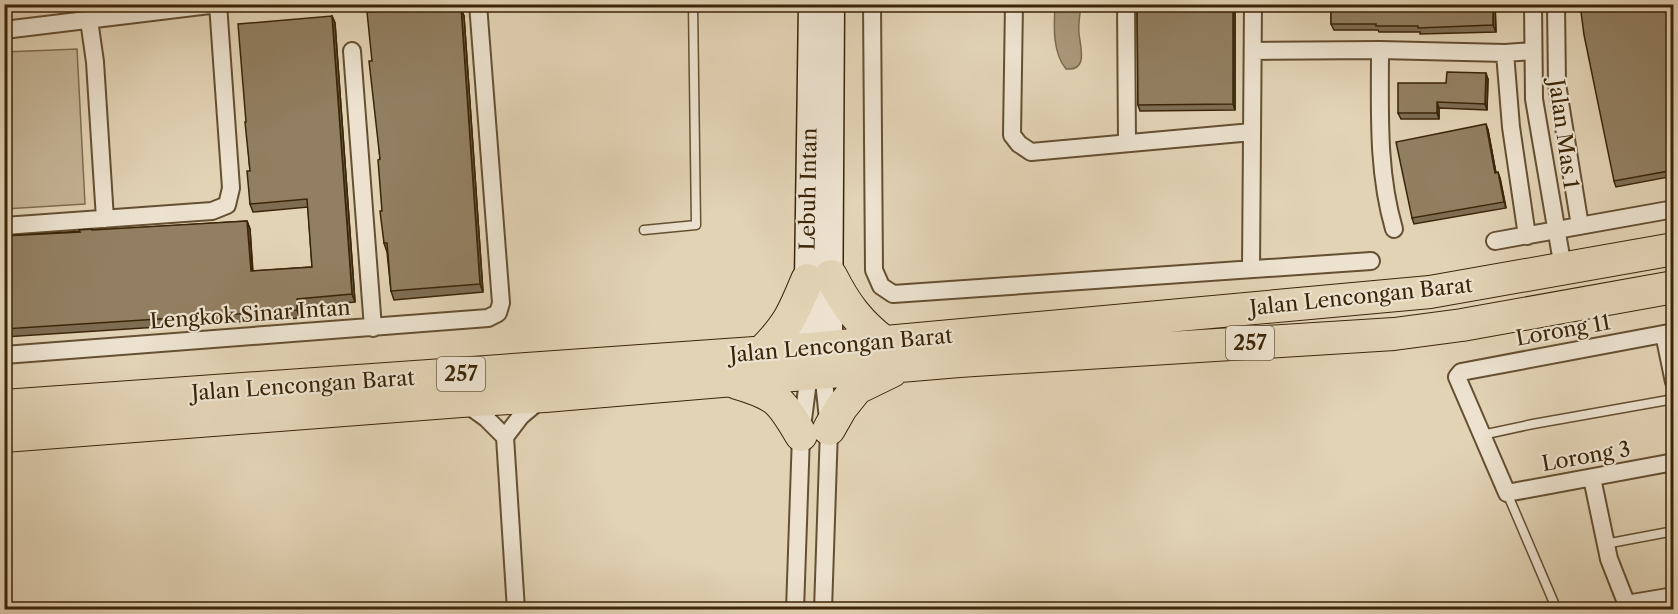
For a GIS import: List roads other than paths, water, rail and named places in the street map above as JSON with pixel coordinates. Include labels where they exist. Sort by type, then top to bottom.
[{"type":"highway","name":"Jalan Lencongan Barat","points":[[4,436],[545,396],[726,380],[818,360],[884,342],[1430,292],[1674,249]]},
{"type":"highway","points":[[762,352],[779,334],[819,278],[839,292],[864,327],[884,342]]},
{"type":"highway","name":"Jalan Lencongan Barat","points":[[4,406],[762,352],[818,360],[906,365],[1394,334],[1462,325],[1674,287]]},
{"type":"highway","points":[[726,380],[763,391],[778,399],[815,432],[841,408],[857,388],[906,365]]},
{"type":"main road","name":"Lebuh Intan","points":[[811,4],[819,278]]},
{"type":"main road","name":"Lebuh Intan","points":[[818,360],[819,278],[832,4]]},
{"type":"street","points":[[4,30],[218,4],[231,188],[228,205],[212,211],[4,226]]},
{"type":"street","name":"Lengkok Sinar Intan","points":[[4,355],[373,328],[488,318],[498,313],[501,303],[478,4]]},
{"type":"street","points":[[872,4],[874,270],[880,286],[893,294],[1371,261]]},
{"type":"street","points":[[1014,4],[1012,135],[1018,144],[1031,152],[1252,132]]},
{"type":"street","points":[[1126,4],[1127,143]]},
{"type":"street","points":[[1251,269],[1253,4]]},
{"type":"street","name":"Jalan Mas 1","points":[[1533,4],[1534,99],[1563,268]]},
{"type":"street","points":[[1556,4],[1557,84],[1563,133],[1580,226]]},
{"type":"street","points":[[89,20],[95,62],[105,219]]},
{"type":"street","points":[[1253,51],[1380,50],[1505,53],[1532,51]]},
{"type":"street","points":[[1380,50],[1382,161],[1387,200],[1394,229]]},
{"type":"street","points":[[352,51],[373,328]]},
{"type":"street","points":[[1505,53],[1510,127],[1527,236]]},
{"type":"street","points":[[1495,241],[1674,209]]},
{"type":"street","points":[[1669,333],[1674,382]]},
{"type":"street","name":"Lorong 11","points":[[1482,435],[1458,373],[1669,333]]},
{"type":"street","points":[[795,609],[815,432],[818,360]]},
{"type":"street","points":[[818,360],[815,432],[823,609]]},
{"type":"street","points":[[516,609],[505,437],[521,416],[545,396]]},
{"type":"street","points":[[461,401],[486,418],[505,437]]},
{"type":"street","points":[[1482,435],[1507,493]]},
{"type":"street","name":"Lorong 3","points":[[1507,493],[1674,462]]},
{"type":"street","points":[[1592,478],[1605,544],[1628,607],[1674,596]]},
{"type":"lane","points":[[644,230],[696,225],[693,4]]},
{"type":"lane","points":[[1482,435],[1674,399]]},
{"type":"lane","points":[[1507,493],[1557,609]]},
{"type":"lane","points":[[1605,544],[1674,531]]}]
